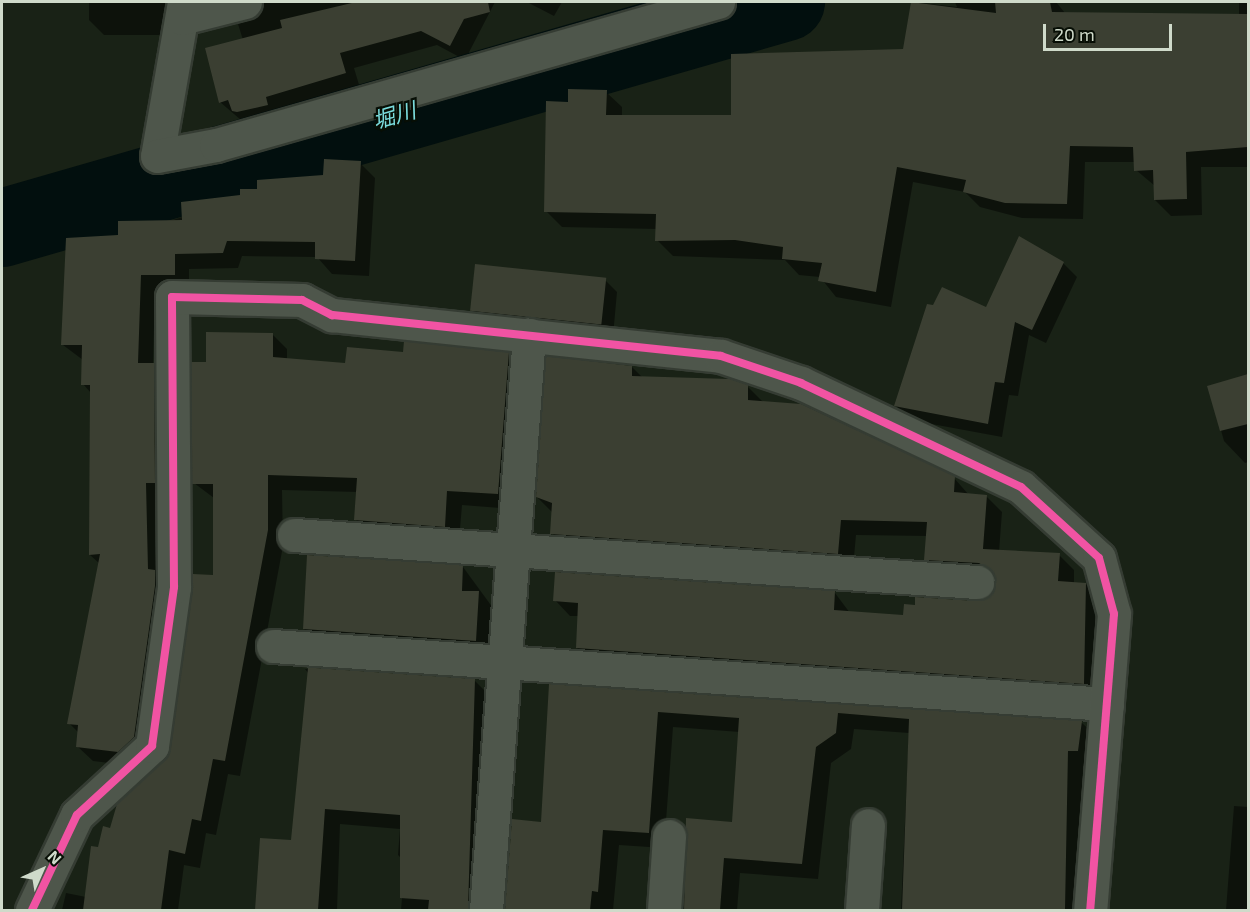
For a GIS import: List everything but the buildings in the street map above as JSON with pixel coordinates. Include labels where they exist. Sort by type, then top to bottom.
[{"type":"street","points":[[245,2],[183,10],[157,156],[216,145],[718,2]]},
{"type":"street","points":[[32,910],[77,815],[152,746],[174,587],[172,297],[302,300],[332,315],[721,356],[801,383],[1021,487],[1099,558],[1114,614],[1090,910]]},
{"type":"street","points":[[486,910],[529,335]]},
{"type":"street","points":[[294,535],[513,547],[977,582]]},
{"type":"street","points":[[273,646],[505,660],[1107,704]]},
{"type":"street","points":[[862,910],[868,825]]},
{"type":"street","points":[[664,910],[669,836]]},
{"type":"waterway","name":"堀川","points":[[2,228],[786,2]]},
{"type":"cycle path","points":[[32,910],[77,815],[152,746],[174,587],[172,297],[302,300],[332,315],[721,356],[801,383],[1021,487],[1099,558],[1114,614],[1090,910]]}]
